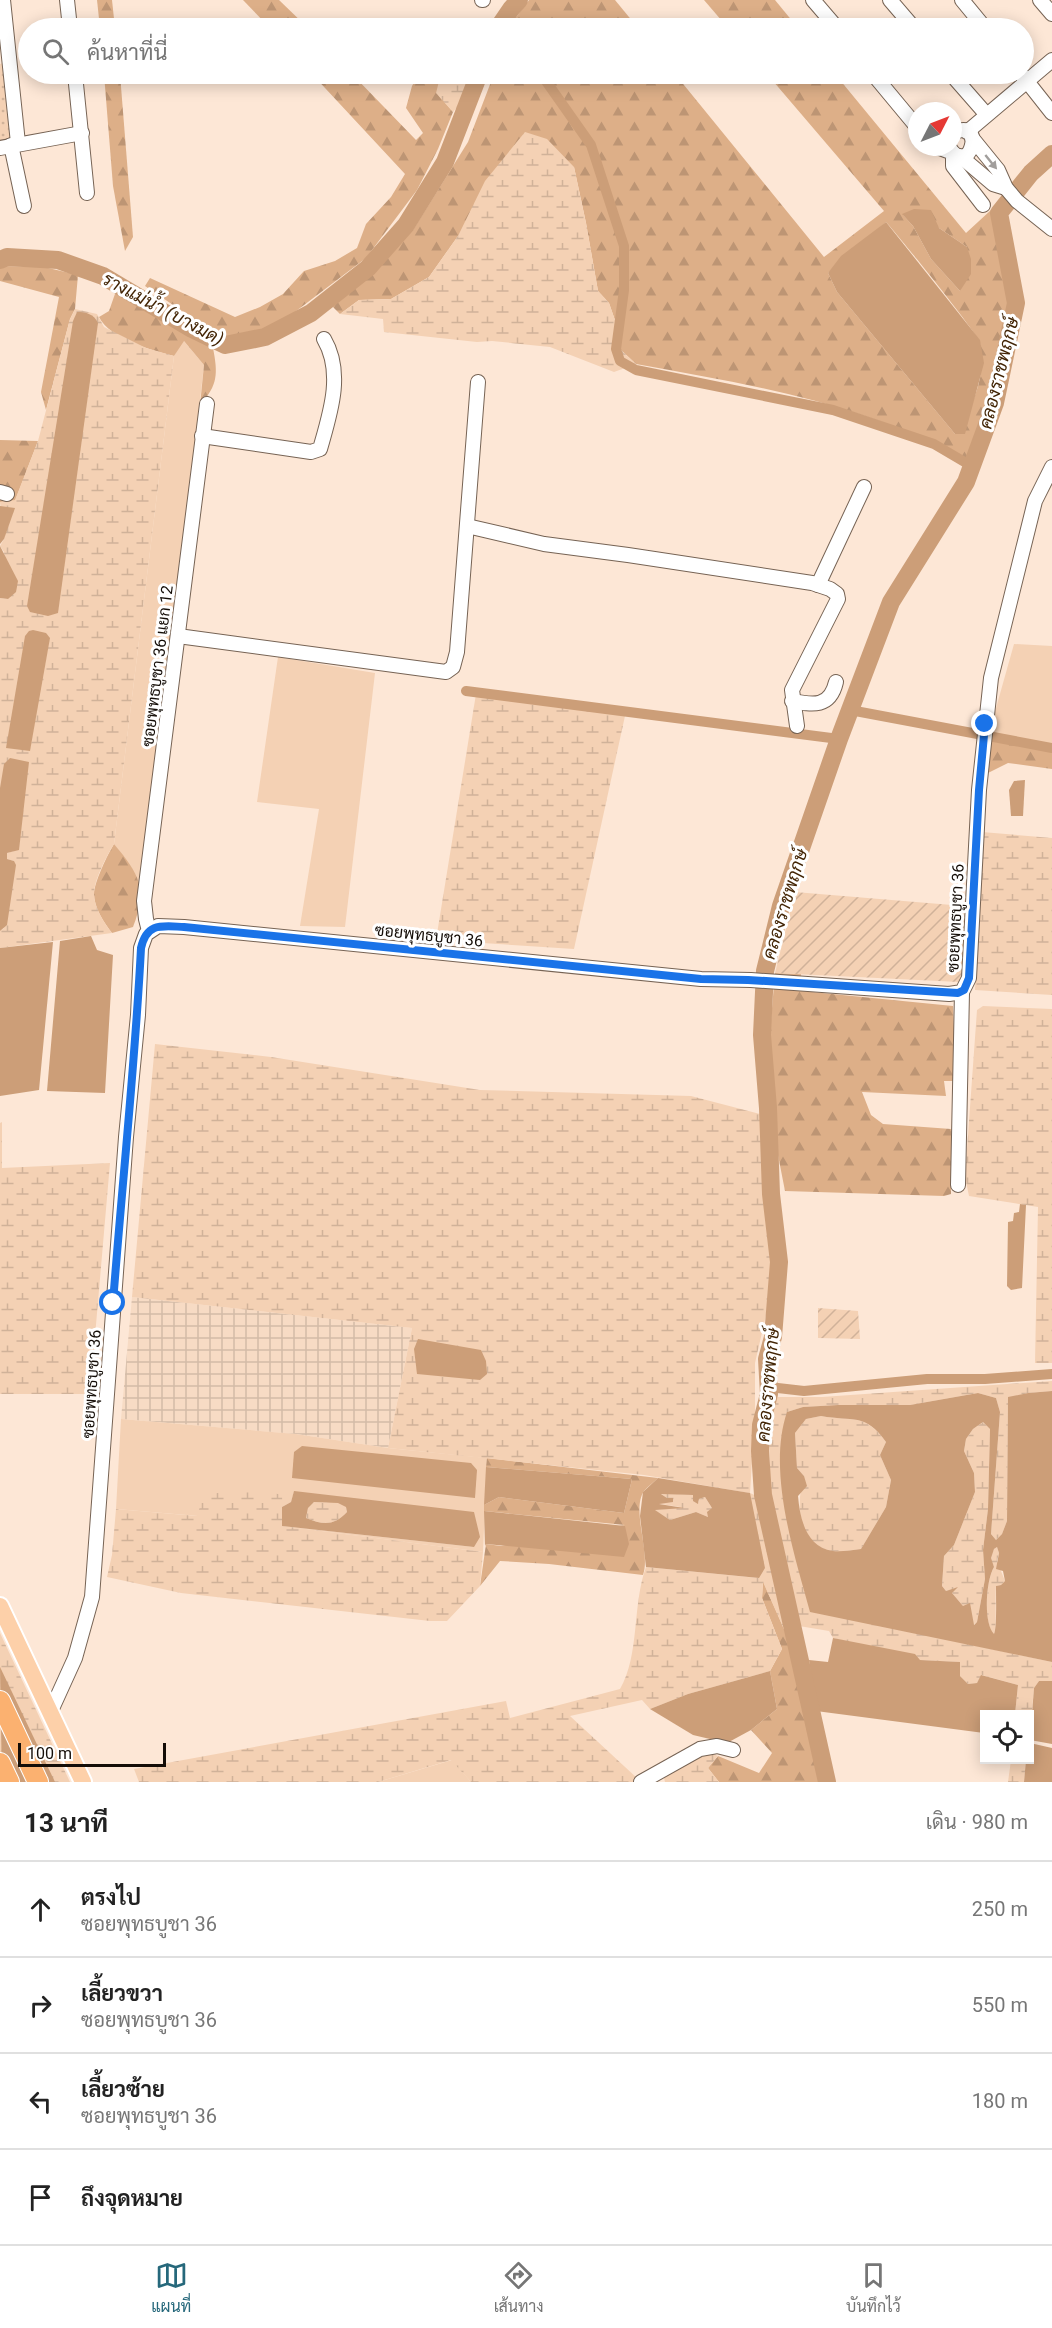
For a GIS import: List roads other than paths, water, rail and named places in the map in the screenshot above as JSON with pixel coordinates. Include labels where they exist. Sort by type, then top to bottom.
[{"type":"highway","points":[[0,1701],[38,1782]]},
{"type":"highway","points":[[0,1763],[9,1782]]},
{"type":"main road","points":[[0,1606],[83,1782]]},
{"type":"street","points":[[3,0],[10,146],[24,206]]},
{"type":"street","points":[[67,0],[69,18]]},
{"type":"street","points":[[813,0],[828,18]]},
{"type":"street","points":[[890,0],[905,18]]},
{"type":"street","points":[[962,0],[977,18]]},
{"type":"street","points":[[1040,0],[1052,14]]},
{"type":"street","points":[[1034,71],[1052,60]]},
{"type":"street","points":[[76,84],[87,194]]},
{"type":"street","points":[[881,84],[908,116]]},
{"type":"street","points":[[960,84],[986,114]]},
{"type":"street","points":[[964,134],[1017,84]]},
{"type":"street","points":[[1029,84],[1052,113]]},
{"type":"street","points":[[10,146],[82,133]]},
{"type":"street","points":[[962,151],[971,150],[964,134]]},
{"type":"street","points":[[964,134],[998,170],[1011,193]]},
{"type":"street","points":[[954,156],[953,166],[983,205]]},
{"type":"street","points":[[959,156],[993,184],[1011,193],[1052,229]]},
{"type":"street","points":[[202,436],[311,452],[320,449],[333,399],[334,363],[331,351],[324,339]]},
{"type":"street","points":[[178,636],[446,672],[455,663],[457,652],[478,382]]},
{"type":"street","name":"ซอยพุทธบูชา 36 แยก 12","points":[[149,931],[144,901],[207,404]]},
{"type":"street","name":"ซอยพุทธบูชา 36","points":[[50,1713],[75,1658],[92,1597],[126,1137],[138,1015],[141,948],[143,939],[149,931],[158,926],[184,927],[701,979],[751,980],[950,994],[962,992],[969,978],[982,751],[991,678],[1035,501],[1052,467]]},
{"type":"street","points":[[818,585],[864,487]]},
{"type":"street","points":[[467,526],[544,544],[628,555],[818,585],[830,589],[837,594],[838,600],[792,690],[797,726]]},
{"type":"street","points":[[792,701],[816,704],[823,702],[834,691],[836,682]]},
{"type":"street","points":[[958,1185],[962,992]]},
{"type":"street","points":[[641,1782],[699,1749],[717,1746],[733,1750]]},
{"type":"waterway","name":"รางแม่น้ำ (บางมด)","points":[[505,18],[519,0]]},
{"type":"waterway","name":"รางแม่น้ำ (บางมด)","points":[[0,260],[7,257],[58,260],[103,276],[192,329],[225,345],[265,337],[311,313],[368,268],[406,225],[445,162],[475,84]]},
{"type":"waterway","points":[[548,84],[591,145],[624,246],[624,290],[616,349],[620,361],[636,370],[833,410],[934,444],[973,467]]},
{"type":"waterway","name":"คลองราชพฤกษ์","points":[[827,1782],[763,1495],[761,1425],[769,1394],[767,1359],[773,1337],[779,1262],[771,1194],[768,1108],[762,1035],[765,971],[781,906],[839,739],[891,602],[966,482],[995,403],[1016,303],[999,213],[1031,173],[1052,154]]},
{"type":"waterway","points":[[466,691],[839,739]]},
{"type":"waterway","points":[[850,710],[1052,748]]},
{"type":"waterway","points":[[769,1387],[804,1391],[927,1379],[985,1379],[1052,1374]]}]
